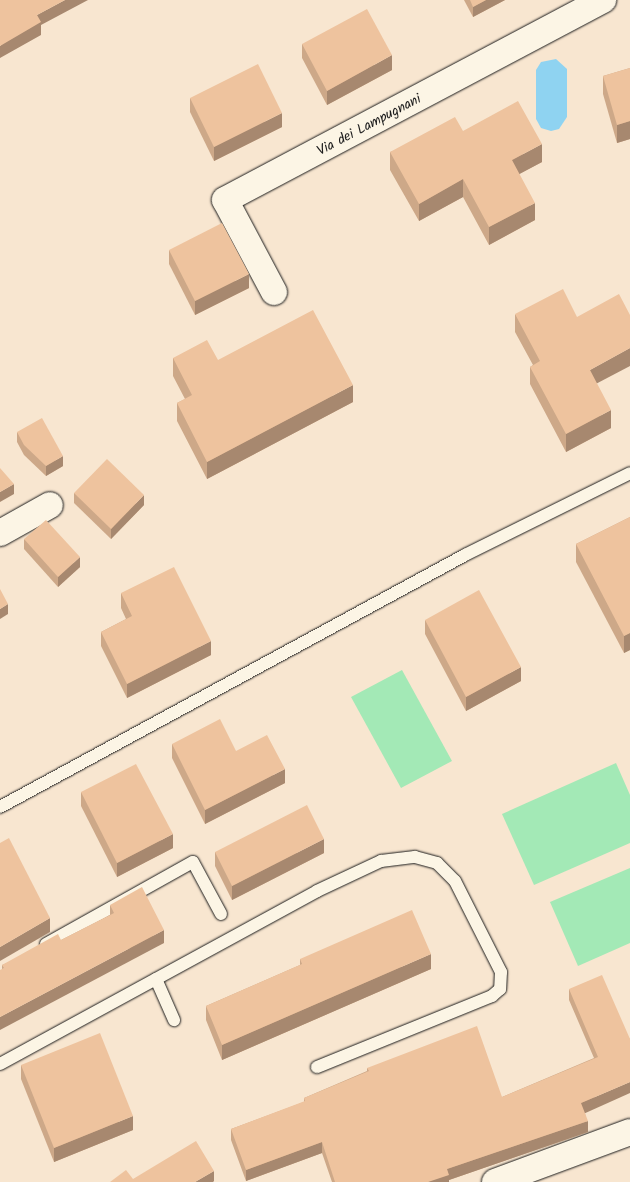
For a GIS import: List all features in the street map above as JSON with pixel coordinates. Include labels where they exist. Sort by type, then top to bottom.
[{"type":"street","name":"Via dei Lampugnani","points":[[274,292],[225,200],[603,0]]},
{"type":"street","points":[[0,533],[50,505]]},
{"type":"street","points":[[495,1182],[630,1132]]},
{"type":"lane","points":[[0,807],[465,555],[630,473]]},
{"type":"lane","points":[[0,1064],[317,891],[381,861],[415,857],[438,863],[455,881],[501,972],[500,989],[492,996],[317,1067]]},
{"type":"lane","points":[[34,951],[193,862],[220,914]]},
{"type":"lane","points":[[156,979],[174,1020]]},
{"type":"green space","points":[[402,670],[452,761],[401,788],[351,697]]},
{"type":"green space","points":[[616,763],[630,795],[630,843],[534,885],[502,814]]},
{"type":"green space","points":[[630,868],[630,943],[578,966],[550,902]]},
{"type":"water","points":[[556,59],[567,69],[567,117],[559,129],[551,131],[541,128],[536,119],[536,70],[541,62]]},
{"type":"building","points":[[0,0],[65,0],[37,15],[41,22],[0,46]]},
{"type":"building","points":[[470,0],[486,0],[473,7]]},
{"type":"building","points":[[367,9],[392,55],[327,91],[302,44]]},
{"type":"building","points":[[258,64],[282,113],[214,147],[190,98]]},
{"type":"building","points":[[630,68],[630,121],[617,125],[603,76]]},
{"type":"building","points":[[518,101],[542,144],[512,160],[535,203],[489,227],[463,179],[419,204],[390,152],[455,117],[463,131]]},
{"type":"building","points":[[222,223],[249,274],[195,301],[169,250]]},
{"type":"building","points":[[563,289],[577,317],[619,294],[630,315],[630,348],[590,370],[611,410],[566,434],[530,367],[540,361],[515,314]]},
{"type":"building","points":[[313,310],[353,385],[207,462],[177,403],[192,395],[173,358],[207,340],[218,360]]},
{"type":"building","points":[[42,418],[63,456],[46,466],[24,445],[17,432]]},
{"type":"building","points":[[107,459],[144,495],[111,529],[74,493]]},
{"type":"building","points":[[0,468],[14,484],[0,492]]},
{"type":"building","points":[[630,517],[630,633],[624,636],[576,544]]},
{"type":"building","points":[[46,520],[80,557],[58,577],[24,539]]},
{"type":"building","points":[[174,567],[211,641],[127,684],[101,632],[132,616],[121,593]]},
{"type":"building","points":[[0,589],[8,604],[0,609]]},
{"type":"building","points":[[479,590],[521,667],[466,697],[425,620]]},
{"type":"building","points":[[220,719],[236,751],[267,735],[285,769],[205,810],[172,744]]},
{"type":"building","points":[[136,764],[173,834],[117,863],[81,792]]},
{"type":"building","points":[[307,805],[324,839],[232,886],[215,852]]},
{"type":"building","points":[[9,838],[50,918],[0,947],[0,843]]},
{"type":"building","points":[[142,887],[164,930],[0,1017],[0,970],[4,968],[2,965],[58,934],[61,940],[114,913],[110,905]]},
{"type":"building","points":[[412,910],[431,954],[222,1045],[206,1006],[302,964],[300,959]]},
{"type":"building","points":[[602,975],[630,1039],[630,1082],[581,1103],[588,1121],[447,1169],[449,1175],[428,1182],[335,1182],[322,1142],[246,1170],[231,1129],[305,1101],[304,1098],[369,1071],[367,1068],[477,1026],[502,1097],[598,1057],[569,989]]},
{"type":"building","points":[[100,1033],[133,1116],[54,1148],[21,1065]]},
{"type":"building","points":[[196,1141],[214,1171],[195,1182],[110,1182],[126,1170],[133,1179]]}]
